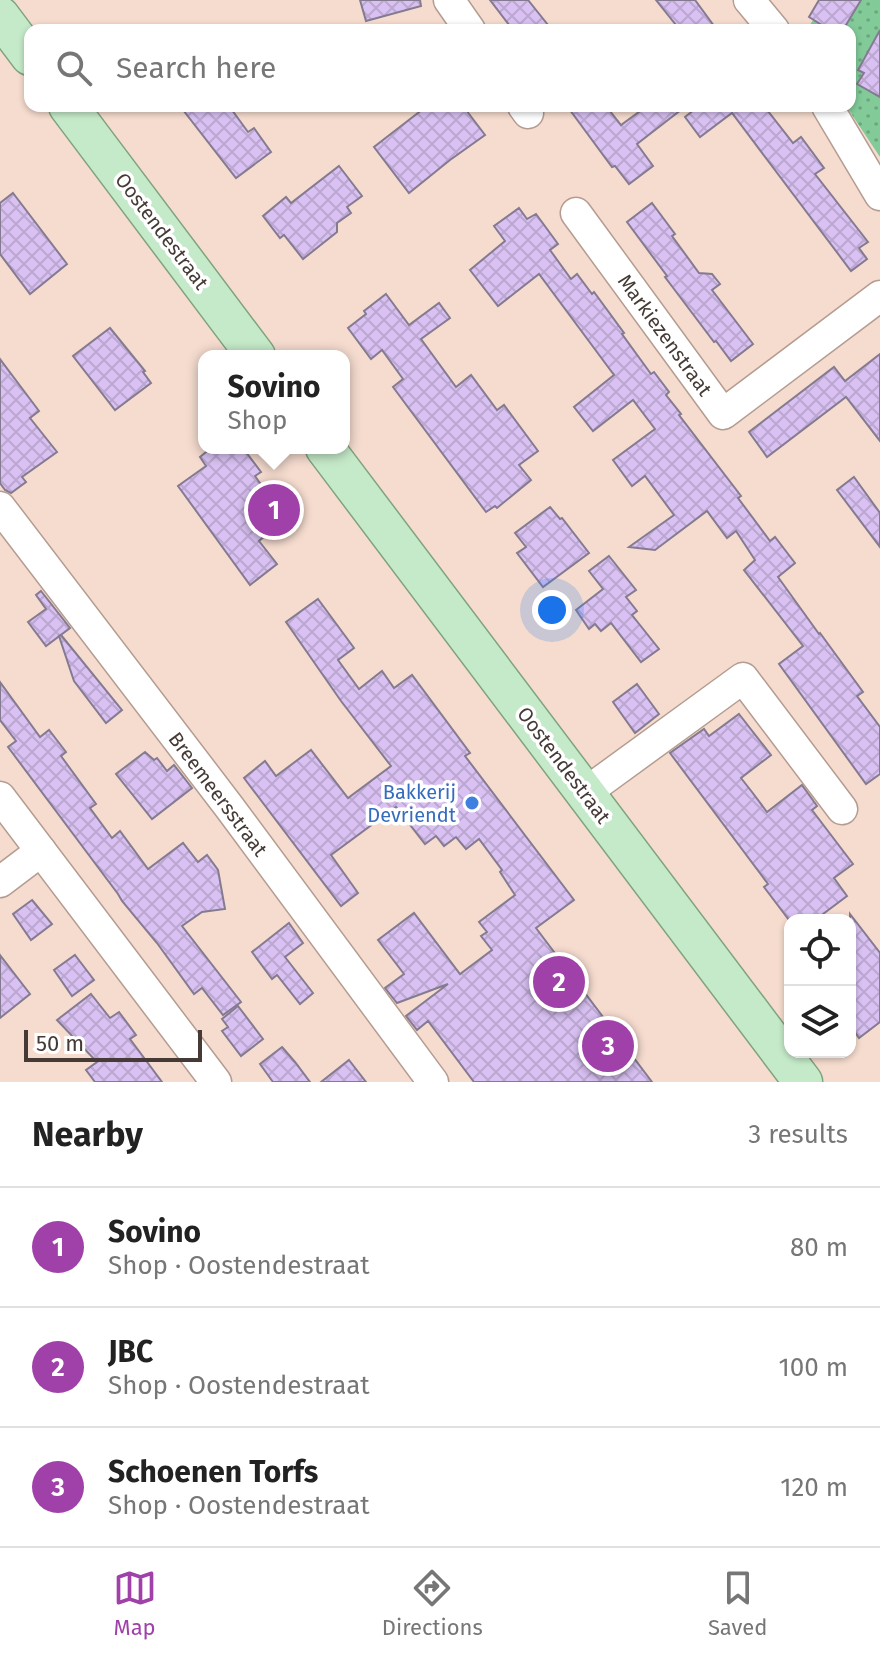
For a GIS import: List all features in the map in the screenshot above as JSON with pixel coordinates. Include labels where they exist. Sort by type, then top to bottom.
[{"type":"main road","points":[[0,16],[24,48]]},
{"type":"main road","name":"Oostendestraat","points":[[73,112],[251,350]]},
{"type":"main road","name":"Oostendestraat","points":[[330,454],[803,1082]]},
{"type":"street","points":[[449,0],[466,24]]},
{"type":"street","points":[[749,0],[769,24]]},
{"type":"street","points":[[831,112],[880,195]]},
{"type":"street","name":"Markiezenstraat","points":[[576,213],[723,414],[880,296]]},
{"type":"street","name":"Breemeersstraat","points":[[0,507],[230,808],[433,1082]]},
{"type":"street","points":[[585,793],[743,678],[842,809]]},
{"type":"street","points":[[0,797],[216,1082]]},
{"type":"street","points":[[0,882],[41,851]]},
{"type":"green space","points":[[825,0],[880,0],[880,157],[850,112],[856,112],[856,24],[811,24]]},
{"type":"building","points":[[360,0],[420,0],[421,6],[366,21]]},
{"type":"building","points":[[490,0],[528,0],[547,24],[508,24]]},
{"type":"building","points":[[656,0],[695,0],[713,24],[675,24]]},
{"type":"building","points":[[819,0],[861,0],[847,24],[820,24],[809,17]]},
{"type":"building","points":[[880,30],[880,97],[857,84],[864,73],[858,70]]},
{"type":"building","points":[[185,112],[233,112],[248,132],[254,128],[271,152],[236,178]]},
{"type":"building","points":[[419,112],[468,112],[485,135],[409,193],[374,147]]},
{"type":"building","points":[[571,112],[611,112],[621,125],[639,112],[678,112],[637,144],[653,166],[629,184],[615,166],[612,167]]},
{"type":"building","points":[[691,112],[769,112],[793,143],[801,137],[824,168],[815,174],[868,242],[859,248],[867,259],[851,271],[732,113],[700,137],[685,117]]},
{"type":"building","points":[[339,166],[362,196],[347,207],[351,213],[337,223],[337,232],[303,259],[284,235],[280,238],[263,216],[286,197],[291,203]]},
{"type":"building","points":[[13,193],[67,264],[30,294],[0,254],[0,203]]},
{"type":"building","points":[[652,203],[699,273],[712,274],[720,284],[712,290],[753,344],[731,361],[665,277],[627,222]]},
{"type":"building","points":[[519,208],[527,219],[536,214],[558,244],[550,250],[571,279],[577,274],[592,294],[594,292],[651,374],[654,372],[669,392],[666,395],[679,415],[741,496],[738,498],[770,541],[775,537],[795,563],[778,577],[863,692],[857,696],[880,727],[880,774],[866,784],[779,664],[803,646],[744,570],[755,560],[736,531],[727,538],[707,511],[655,550],[629,547],[674,515],[645,476],[632,486],[613,460],[655,429],[633,400],[593,431],[574,407],[614,375],[539,274],[498,306],[470,270],[505,241],[494,226]]},
{"type":"building","points":[[386,294],[409,325],[439,303],[450,318],[421,339],[456,387],[471,375],[497,410],[504,405],[538,451],[519,465],[531,480],[497,508],[495,506],[486,512],[393,387],[403,379],[382,350],[371,359],[348,328]]},
{"type":"building","points":[[110,328],[151,383],[115,410],[73,356]]},
{"type":"building","points":[[880,354],[880,441],[846,397],[767,457],[749,432],[834,367],[845,381]]},
{"type":"building","points":[[0,359],[39,411],[30,418],[57,452],[22,477],[26,482],[11,493],[0,483]]},
{"type":"building","points":[[204,454],[248,454],[261,472],[255,476],[262,486],[254,492],[278,525],[259,541],[277,564],[250,585],[178,486],[206,466],[200,457]]},
{"type":"building","points":[[854,477],[880,513],[880,547],[837,490]]},
{"type":"building","points":[[550,507],[589,553],[543,587],[517,553],[526,547],[515,533]]},
{"type":"building","points":[[609,556],[636,590],[626,597],[637,611],[632,615],[659,649],[641,662],[611,623],[601,631],[595,624],[589,629],[576,610],[603,589],[589,571]]},
{"type":"building","points":[[41,591],[70,628],[46,646],[28,622],[46,609],[36,595]]},
{"type":"building","points":[[318,599],[354,648],[338,660],[359,689],[382,671],[394,688],[412,675],[470,753],[465,756],[574,900],[536,928],[652,1082],[474,1082],[428,1021],[417,1030],[406,1016],[448,984],[397,1003],[385,988],[404,974],[378,940],[414,913],[460,974],[492,950],[481,936],[487,932],[479,922],[515,895],[500,872],[502,870],[479,839],[466,849],[456,837],[444,846],[436,836],[425,844],[396,807],[331,855],[358,893],[341,906],[244,778],[265,761],[276,776],[311,750],[348,798],[391,766],[286,622]]},
{"type":"building","points":[[61,635],[122,710],[106,723],[74,681]]},
{"type":"building","points":[[0,682],[40,737],[49,730],[66,752],[61,756],[96,804],[90,808],[112,838],[120,831],[148,869],[183,843],[198,862],[207,855],[218,870],[225,909],[202,912],[182,926],[241,1002],[223,1015],[202,988],[194,994],[8,747],[16,741],[0,720]]},
{"type":"building","points":[[637,684],[659,714],[635,733],[613,702]]},
{"type":"building","points":[[739,714],[771,755],[741,778],[767,812],[802,785],[817,806],[812,810],[853,864],[834,878],[847,896],[823,914],[784,914],[764,887],[768,884],[670,753],[704,729],[709,736]]},
{"type":"building","points":[[145,752],[154,760],[157,758],[167,771],[174,765],[192,788],[152,819],[116,774]]},
{"type":"building","points":[[32,900],[52,924],[31,940],[13,914]]},
{"type":"building","points":[[856,922],[880,953],[880,1022],[859,1038],[856,1034]]},
{"type":"building","points":[[289,923],[303,943],[285,957],[313,993],[300,1004],[277,975],[272,979],[252,952]]},
{"type":"building","points":[[0,955],[30,994],[0,1018]]},
{"type":"building","points":[[75,955],[94,980],[72,996],[54,970]]},
{"type":"building","points":[[91,994],[110,1018],[119,1012],[136,1035],[130,1039],[162,1082],[95,1082],[86,1070],[97,1062],[57,1020]]},
{"type":"building","points":[[238,1006],[263,1039],[241,1056],[222,1031],[228,1027],[222,1019]]},
{"type":"building","points":[[282,1047],[310,1082],[273,1082],[260,1064]]},
{"type":"building","points":[[349,1060],[366,1082],[321,1082]]},
{"type":"place","name":"Sovino","points":[[274,510]]},
{"type":"place","name":"Bakkerij Devriendt","points":[[472,803]]},
{"type":"place","name":"JBC","points":[[559,982]]},
{"type":"place","name":"Schoenen Torfs","points":[[608,1046]]}]
